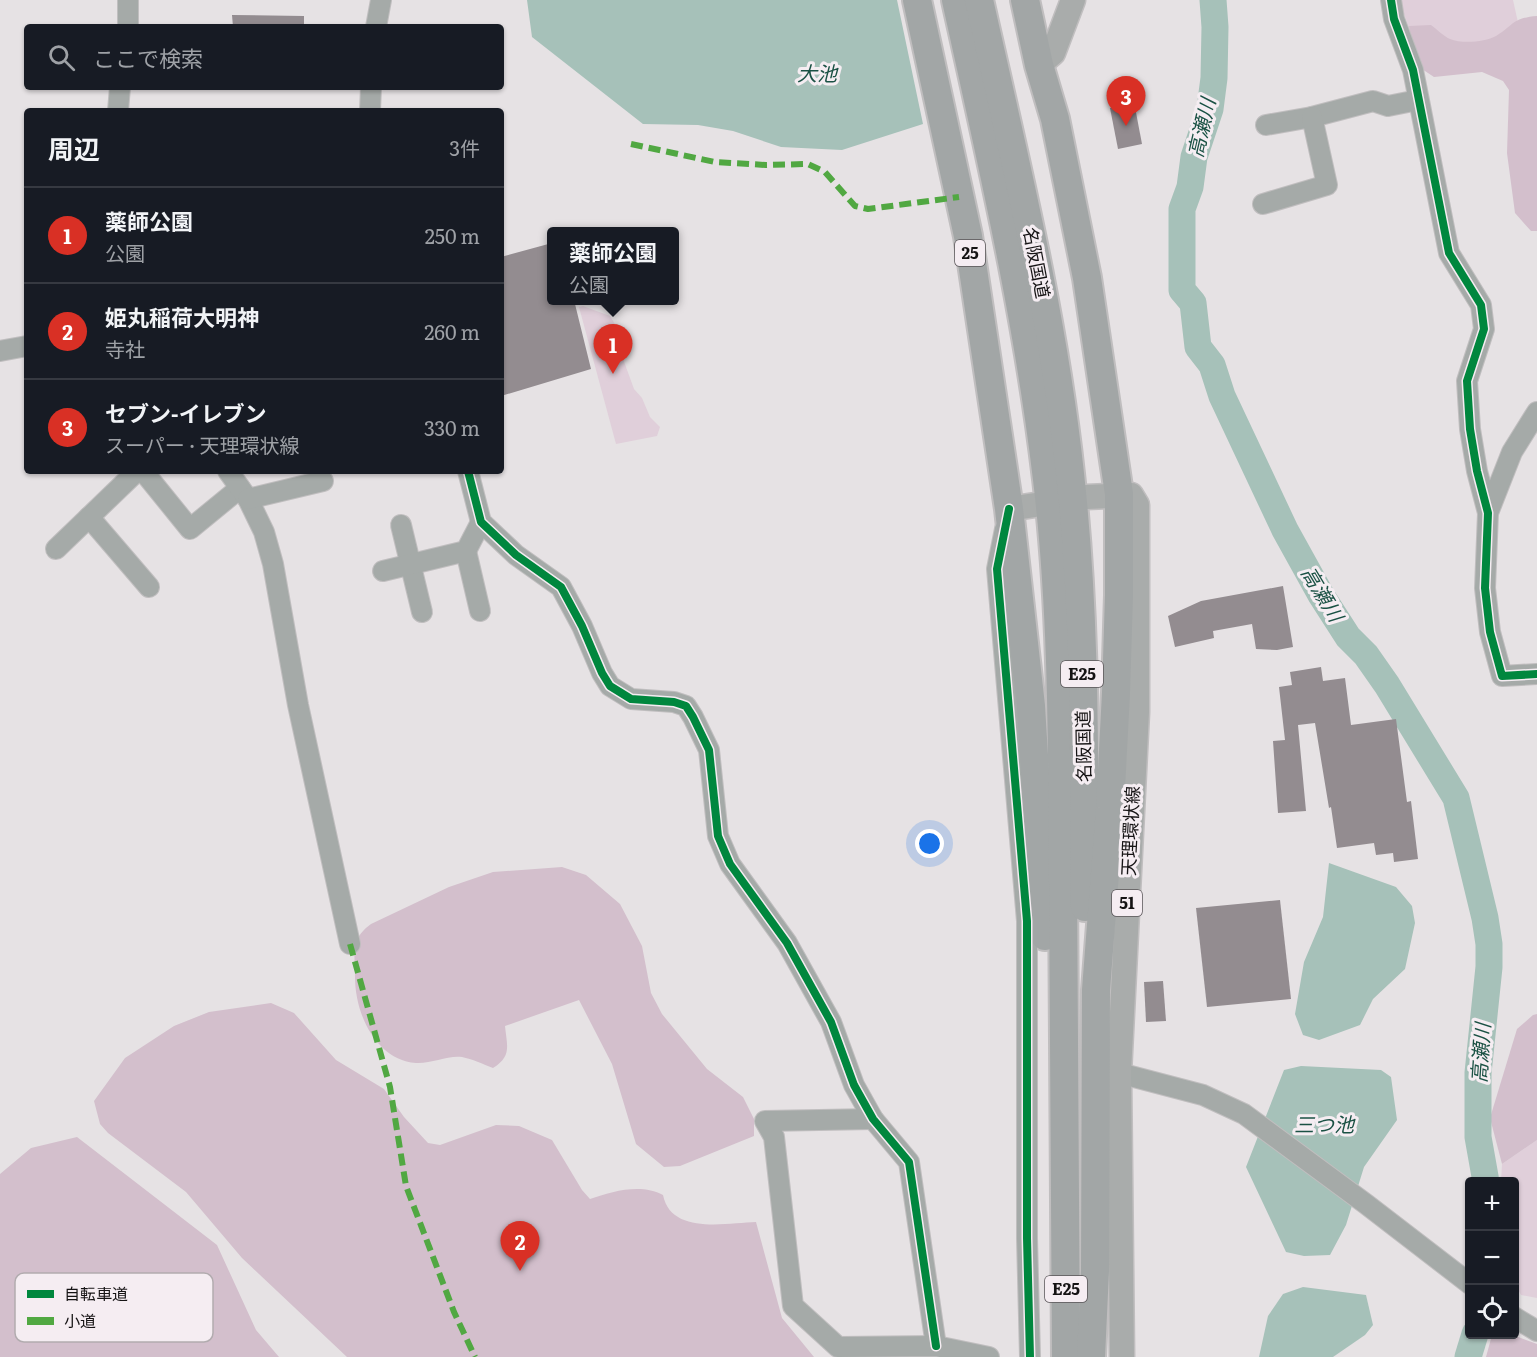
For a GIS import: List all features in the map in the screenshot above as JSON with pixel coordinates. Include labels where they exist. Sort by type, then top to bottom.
[{"type":"highway","name":"25","points":[[917,0],[968,236],[1022,507]]},
{"type":"highway","name":"名阪国道","points":[[956,0],[1019,294],[1035,387],[1055,570],[1062,765],[1066,1357]]},
{"type":"highway","name":"名阪国道","points":[[979,0],[1023,193],[1059,385],[1078,562],[1084,762],[1090,1357]]},
{"type":"highway","points":[[1025,0],[1055,118],[1087,278],[1119,494]]},
{"type":"highway","name":"E25","points":[[1090,1357],[1095,1270],[1096,990],[1116,693],[1119,494]]},
{"type":"highway","name":"E25","points":[[1022,507],[1031,706],[1066,1222]]},
{"type":"main road","points":[[1040,65],[1053,53],[1073,0]]},
{"type":"main road","points":[[1087,497],[1119,494]]},
{"type":"main road","name":"天理環状線","points":[[1119,494],[1131,495],[1137,505],[1137,712],[1119,1072],[1122,1357]]},
{"type":"street","points":[[128,0],[128,24]]},
{"type":"street","points":[[377,24],[381,0]]},
{"type":"street","points":[[1391,0],[1394,20],[1413,70],[1449,253],[1481,305],[1484,329],[1467,381],[1475,461],[1488,513],[1485,588],[1496,660],[1502,676],[1537,674]]},
{"type":"street","points":[[118,108],[120,90]]},
{"type":"street","points":[[370,108],[371,90]]},
{"type":"street","points":[[1266,125],[1312,117],[1373,101],[1388,106],[1418,100]]},
{"type":"street","points":[[1263,204],[1327,185],[1312,117]]},
{"type":"street","points":[[0,351],[24,347]]},
{"type":"street","points":[[1488,513],[1512,452],[1537,412]]},
{"type":"street","points":[[56,549],[134,474]]},
{"type":"street","points":[[145,474],[190,529],[244,494],[323,481]]},
{"type":"street","points":[[230,474],[244,494],[264,532],[273,564],[298,705],[350,944]]},
{"type":"street","points":[[469,474],[481,522],[516,555],[561,587],[610,686],[631,699],[674,702],[686,706],[693,717],[709,750],[718,836],[729,864],[787,944],[831,1022],[854,1085],[873,1119],[909,1162],[936,1346]]},
{"type":"street","points":[[1022,507],[997,569],[1027,921],[1027,1238],[1030,1357]]},
{"type":"street","points":[[89,517],[149,587]]},
{"type":"street","points":[[480,611],[466,551],[481,522]]},
{"type":"street","points":[[401,525],[422,612]]},
{"type":"street","points":[[383,571],[466,551]]},
{"type":"street","points":[[1119,1072],[1203,1095],[1244,1114],[1465,1281]]},
{"type":"street","points":[[873,1119],[765,1121],[774,1137],[794,1306],[838,1347],[936,1346],[988,1357]]},
{"type":"street","points":[[1519,1320],[1537,1331]]},
{"type":"shaded area","points":[[1399,0],[1513,0],[1525,54],[1416,65],[1407,22]]},
{"type":"shaded area","points":[[1537,16],[1537,231],[1531,231],[1515,213],[1507,153],[1509,90],[1503,81],[1482,72],[1434,77],[1416,65],[1409,26],[1431,25],[1450,39],[1473,42],[1496,36],[1518,20]]},
{"type":"shaded area","points":[[583,306],[610,316],[622,336],[622,356],[634,389],[642,398],[650,417],[660,427],[657,436],[616,444],[579,307]]},
{"type":"shaded area","points":[[562,867],[586,875],[620,904],[642,946],[651,993],[662,1014],[707,1069],[743,1097],[754,1119],[754,1136],[680,1166],[664,1167],[636,1144],[612,1064],[579,1000],[505,1026],[506,1055],[493,1068],[462,1057],[422,1063],[402,1060],[390,1054],[370,1033],[359,1006],[355,977],[355,948],[364,930],[371,924],[449,887],[493,872]]},
{"type":"shaded area","points":[[271,1003],[294,1013],[336,1060],[384,1089],[404,1117],[428,1143],[440,1145],[496,1125],[519,1126],[552,1140],[582,1190],[590,1199],[617,1191],[646,1189],[663,1195],[668,1208],[677,1216],[688,1221],[701,1224],[756,1222],[782,1318],[814,1357],[347,1357],[242,1258],[186,1192],[108,1133],[100,1124],[94,1101],[125,1058],[174,1026],[209,1012]]},
{"type":"shaded area","points":[[1537,1014],[1537,1140],[1502,1164],[1490,1118],[1517,1029]]},
{"type":"shaded area","points":[[77,1137],[217,1245],[256,1330],[279,1357],[0,1357],[0,1174],[31,1148]]},
{"type":"shaded area","points":[[1537,1140],[1537,1298],[1521,1295],[1519,1291],[1519,1177],[1501,1177],[1502,1164]]},
{"type":"shaded area","points":[[1519,1337],[1537,1344],[1537,1357],[1486,1357],[1491,1339]]},
{"type":"water","name":"大池","points":[[527,0],[897,0],[923,124],[842,150],[781,147],[733,131],[698,125],[643,124],[532,37]]},
{"type":"water","points":[[1329,863],[1396,887],[1412,906],[1415,923],[1405,969],[1373,999],[1360,1025],[1319,1040],[1303,1035],[1295,1014],[1304,962],[1323,917]]},
{"type":"water","name":"三つ池","points":[[1301,1066],[1381,1070],[1391,1077],[1397,1120],[1364,1167],[1346,1225],[1330,1255],[1304,1256],[1286,1252],[1246,1167],[1284,1070]]},
{"type":"water","points":[[1303,1287],[1366,1295],[1373,1325],[1365,1335],[1333,1357],[1259,1357],[1268,1316],[1283,1294]]},
{"type":"building","points":[[232,15],[304,16],[304,24],[233,24]]},
{"type":"building","points":[[1134,102],[1142,144],[1118,149],[1110,108]]},
{"type":"building","points":[[547,244],[547,305],[575,305],[591,369],[504,395],[504,256]]},
{"type":"building","points":[[1283,586],[1293,647],[1277,650],[1256,649],[1252,624],[1213,631],[1214,638],[1175,647],[1168,616],[1201,601]]},
{"type":"building","points":[[1321,667],[1323,681],[1345,678],[1351,725],[1396,719],[1407,802],[1411,801],[1418,859],[1394,862],[1393,853],[1376,855],[1374,843],[1337,848],[1315,723],[1298,725],[1306,811],[1278,813],[1273,741],[1285,740],[1279,687],[1292,685],[1290,672]]},
{"type":"building","points":[[1280,900],[1291,999],[1207,1007],[1196,908]]},
{"type":"building","points":[[1163,981],[1166,1021],[1146,1022],[1144,982]]},
{"type":"waterway","name":"高瀬川","points":[[1213,0],[1214,78],[1210,109],[1194,157],[1190,187],[1182,209],[1182,290],[1193,303],[1198,347],[1212,365],[1222,396],[1285,530],[1321,595],[1348,637],[1366,655],[1387,685],[1456,798],[1485,918],[1489,944],[1489,967],[1478,1073],[1478,1137],[1485,1177]]},
{"type":"waterway","name":"高瀬川","points":[[1468,1357],[1473,1339]]},
{"type":"marked path","points":[[631,144],[715,162],[766,165],[808,164],[825,172],[855,206],[868,209],[959,197]]},
{"type":"marked path","points":[[350,944],[390,1087],[406,1186],[454,1312],[475,1357]]},
{"type":"cycle path","points":[[1391,0],[1394,19],[1413,70],[1449,253],[1481,305],[1484,329],[1467,381],[1470,429],[1477,471],[1488,513],[1485,588],[1490,632],[1502,676],[1537,674]]},
{"type":"cycle path","points":[[469,474],[481,522],[516,555],[561,587],[610,686],[631,699],[674,702],[686,706],[693,717],[709,750],[718,836],[730,864],[787,943],[831,1022],[854,1085],[873,1119],[909,1162],[936,1346]]},
{"type":"cycle path","points":[[1009,509],[997,569],[1027,921],[1027,1238],[1030,1357]]},
{"type":"place","name":"セブン-イレブン","points":[[1126,126]]},
{"type":"place","name":"薬師公園","points":[[613,374]]},
{"type":"place","name":"姫丸稲荷大明神","points":[[520,1271]]}]
